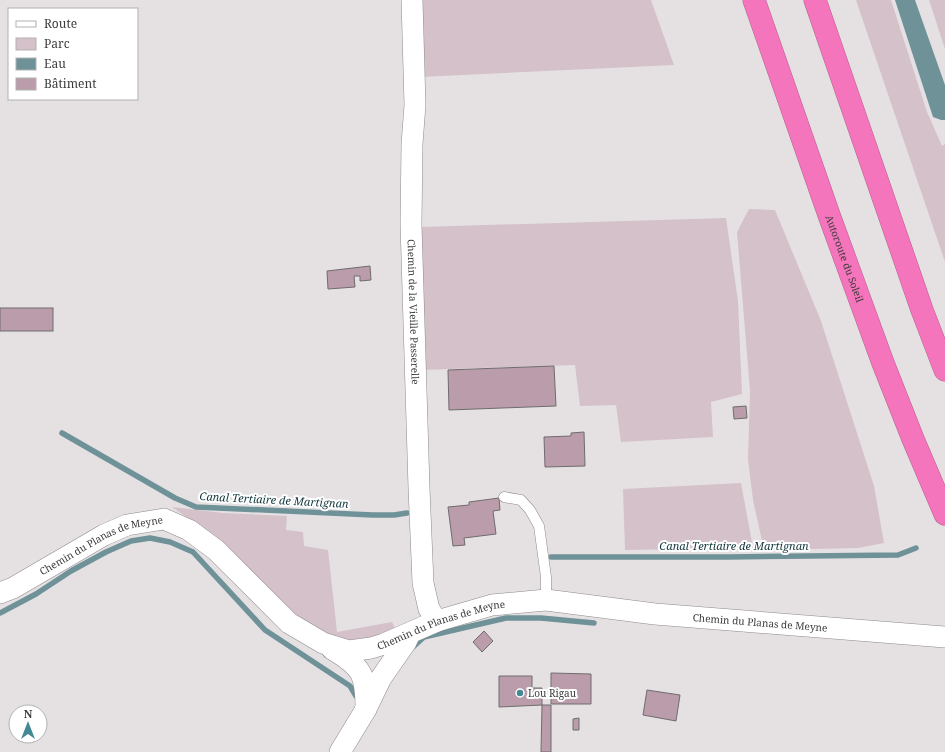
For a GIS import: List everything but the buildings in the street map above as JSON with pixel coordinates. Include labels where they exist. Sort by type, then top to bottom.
[{"type":"highway","name":"Autoroute du Soleil","points":[[754,0],[883,364],[945,514]]},
{"type":"highway","points":[[815,0],[922,310],[945,370]]},
{"type":"street","name":"Chemin de la Vieille Passerelle","points":[[412,0],[415,105],[412,144],[411,224],[419,496],[423,584],[429,609],[437,621]]},
{"type":"street","name":"Chemin du Planas de Meyne","points":[[0,593],[13,588],[104,535],[127,525],[164,519],[189,530],[216,550],[289,624],[323,643],[348,651],[371,648],[384,644],[437,621],[492,605],[546,600],[655,614],[945,637]]},
{"type":"street","points":[[372,678],[406,642],[410,633]]},
{"type":"street","points":[[323,643],[372,678]]},
{"type":"street","points":[[340,752],[366,709],[372,678],[380,656],[371,648]]},
{"type":"lane","points":[[504,497],[521,500],[530,510],[539,526],[546,577],[546,600]]},
{"type":"green space","points":[[420,0],[651,0],[674,65],[420,77]]},
{"type":"green space","points":[[856,0],[891,0],[927,112],[942,146],[945,144],[945,262]]},
{"type":"green space","points":[[929,0],[945,0],[945,49]]},
{"type":"green space","points":[[749,209],[775,210],[821,321],[874,486],[884,543],[858,548],[764,550],[753,500],[748,459],[750,391],[737,232]]},
{"type":"green space","points":[[726,218],[738,301],[742,394],[711,402],[713,437],[621,442],[616,405],[580,406],[575,365],[421,370],[420,227]]},
{"type":"green space","points":[[741,483],[753,548],[625,550],[623,489]]},
{"type":"green space","points":[[172,507],[223,513],[287,516],[286,530],[303,532],[304,546],[328,550],[337,632],[392,622],[396,630],[356,645],[307,629],[198,525]]},
{"type":"water","points":[[895,0],[915,0],[945,85],[945,120],[933,117]]},
{"type":"waterway","name":"Canal Tertiaire de Martignan","points":[[62,433],[175,498],[196,507],[373,515],[394,515],[407,513]]},
{"type":"waterway","points":[[0,613],[36,594],[71,571],[106,552],[131,541],[150,538],[170,542],[193,552],[265,630],[350,686],[356,696]]},
{"type":"waterway","name":"Canal Tertiaire de Martignan","points":[[551,557],[898,555],[916,548]]},
{"type":"waterway","points":[[413,647],[424,637],[506,618],[541,618],[594,623]]},
{"type":"place","name":"Lou Rigau","points":[[520,693]]}]
